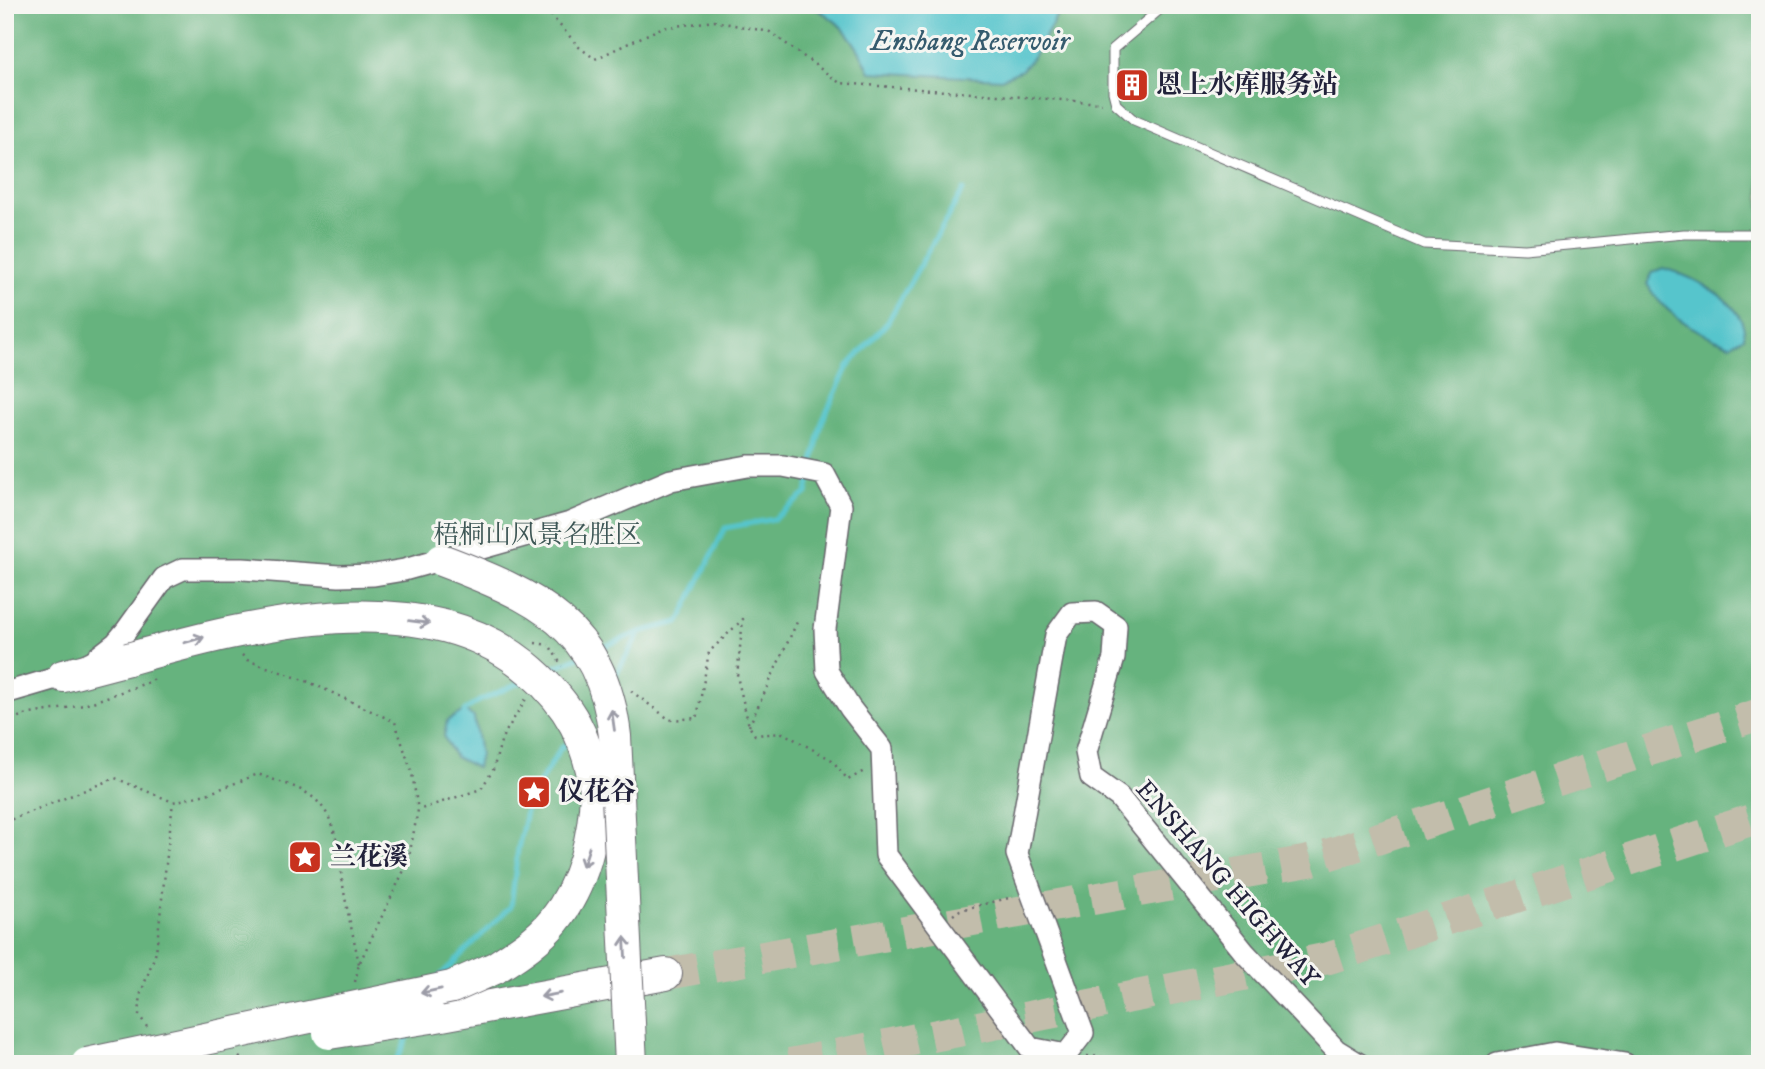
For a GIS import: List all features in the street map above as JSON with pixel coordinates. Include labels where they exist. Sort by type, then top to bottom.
[{"type":"highway","points":[[441,560],[521,593],[543,606],[581,641],[606,688],[615,736],[631,1064]]},
{"type":"highway","points":[[64,676],[249,627],[311,619],[387,619],[444,626],[478,636],[505,650],[547,685],[568,709],[580,732],[591,760],[596,790],[596,816],[576,885],[554,922],[520,952],[495,968],[452,987],[87,1064]]},
{"type":"highway","points":[[146,1050],[431,1017],[666,974]]},
{"type":"street","points":[[5,693],[64,676],[93,661],[116,643],[164,578],[183,569],[243,569],[350,576],[404,570],[570,523],[671,480],[748,466],[783,466],[824,474],[841,506],[825,629],[827,671],[850,708],[882,749],[886,856],[1030,1048],[1066,1055]]},
{"type":"street","name":"ENSHANG HIGHWAY","points":[[1066,1055],[1083,1033],[1017,854],[1056,635],[1072,613],[1096,612],[1116,626],[1114,658],[1086,752],[1091,777],[1119,797],[1245,953],[1336,1050],[1359,1064]]},
{"type":"street","points":[[1497,1064],[1555,1053],[1625,1064]]},
{"type":"lane","points":[[1165,5],[1112,49],[1112,92],[1116,104],[1133,120],[1424,244],[1525,249],[1684,234],[1760,234]]},
{"type":"path","points":[[525,5],[548,12],[579,47],[595,59],[661,28],[714,21],[771,32],[840,83],[1116,104]]},
{"type":"path","points":[[622,684],[670,720],[697,718],[709,652],[743,619],[737,676],[749,726],[755,735],[783,733],[832,760],[848,780],[867,770]]},
{"type":"path","points":[[749,726],[798,620]]},
{"type":"path","points":[[525,643],[549,645],[566,671]]},
{"type":"path","points":[[239,652],[247,660],[309,682],[395,722],[412,773],[418,810],[408,862],[359,964],[353,990]]},
{"type":"path","points":[[5,722],[24,715],[84,705],[152,681],[159,673]]},
{"type":"path","points":[[418,810],[481,789],[493,770],[502,738],[527,697],[538,693]]},
{"type":"path","points":[[5,822],[115,778],[173,802],[209,793],[258,774],[303,789],[318,802],[331,824],[339,852],[342,883],[359,964]]},
{"type":"path","points":[[146,1050],[139,1015],[141,993],[156,952],[173,802]]},
{"type":"path","points":[[938,925],[960,911],[996,900],[1015,897],[1034,900]]},
{"type":"path","points":[[330,1064],[335,1053]]},
{"type":"path","points":[[1066,1055],[1209,1064]]},
{"type":"green space","name":"梧桐山风景名胜区","points":[[5,5],[806,5],[828,16],[845,31],[871,72],[1052,25],[1061,5],[1760,5],[1760,1064],[5,1064]]},
{"type":"water","name":"Enshang Reservoir","points":[[806,5],[1061,5],[1033,57],[1022,70],[1001,79],[870,72],[845,31],[828,16]]},
{"type":"water","points":[[1663,268],[1702,284],[1728,302],[1743,324],[1744,337],[1730,345],[1694,329],[1672,314],[1647,284],[1653,272]]},
{"type":"water","points":[[464,711],[474,717],[480,754],[477,768],[455,757],[444,737],[447,721]]},
{"type":"waterway","points":[[812,467],[822,422],[848,366],[887,323],[963,190]]},
{"type":"waterway","points":[[613,680],[640,632],[679,622],[725,528],[774,519],[807,493],[810,477]]},
{"type":"waterway","points":[[598,649],[640,632]]},
{"type":"waterway","points":[[546,671],[579,657]]},
{"type":"waterway","points":[[464,711],[479,701],[524,681]]},
{"type":"waterway","points":[[438,978],[511,906],[518,849],[528,802],[560,749],[571,740]]},
{"type":"waterway","points":[[395,1064],[410,1033]]},
{"type":"tunnel","points":[[666,974],[1309,861],[1760,714]]},
{"type":"tunnel","points":[[790,1064],[1329,958],[1760,817]]},
{"type":"place","name":"恩上水库服务站","points":[[1132,85]]},
{"type":"place","name":"仪花谷","points":[[534,792]]},
{"type":"place","name":"兰花溪","points":[[305,857]]}]
